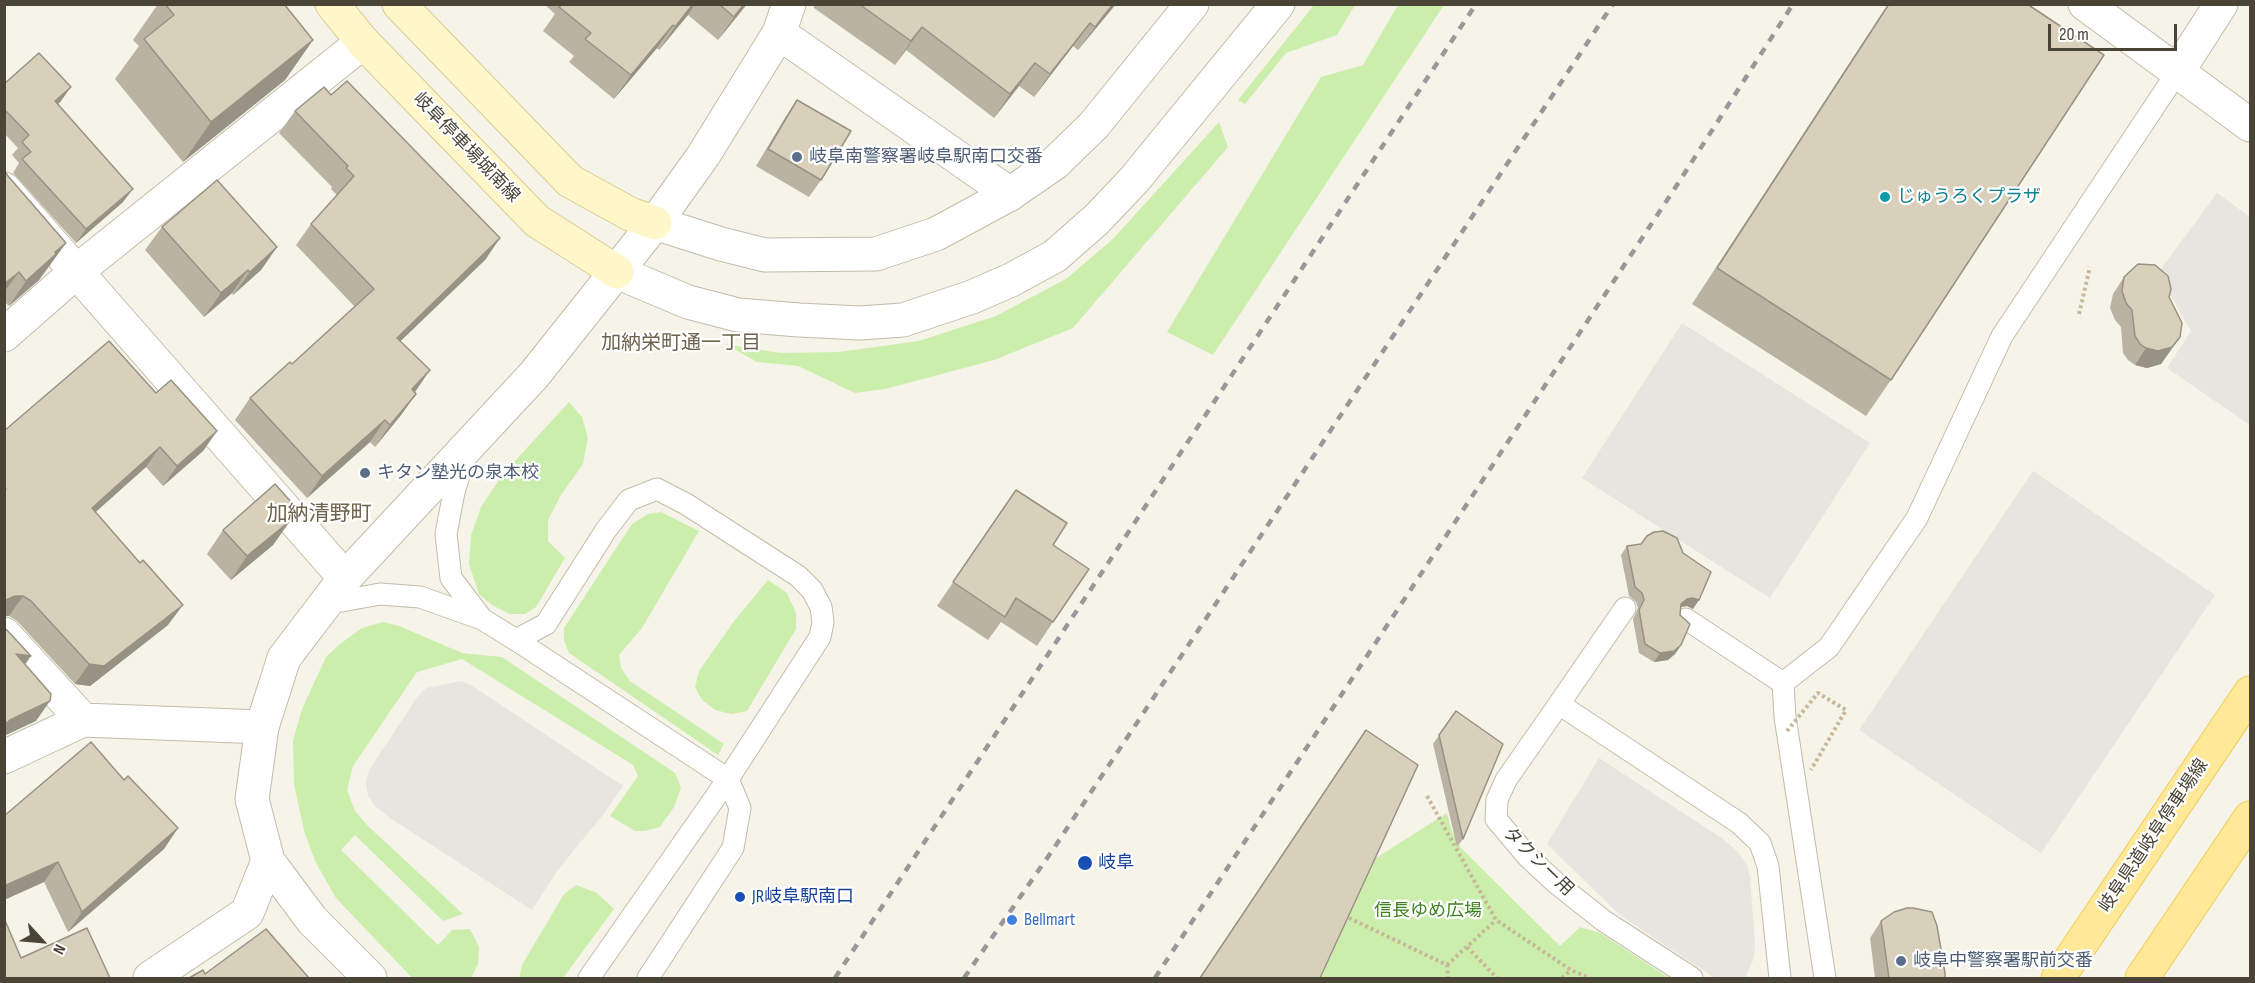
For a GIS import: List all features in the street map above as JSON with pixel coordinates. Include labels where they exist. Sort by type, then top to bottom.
[{"type":"main road","name":"岐阜停車場城南線","points":[[332,4],[363,42],[537,221],[616,272]]},
{"type":"main road","points":[[399,4],[570,181],[630,214],[655,223]]},
{"type":"main road","name":"岐阜県道岐阜停車場線","points":[[2058,978],[2250,693]]},
{"type":"main road","points":[[2142,978],[2250,818]]},
{"type":"street","points":[[655,223],[765,255],[876,254],[936,234],[1010,194],[1055,163],[1094,125],[1192,4]]},
{"type":"street","points":[[616,272],[688,302],[738,315],[799,320],[860,323],[903,320],[972,297],[1011,280],[1055,256],[1097,219],[1134,180],[1278,4]]},
{"type":"street","points":[[2085,4],[2250,125]]},
{"type":"street","points":[[2178,71],[2221,4]]},
{"type":"street","points":[[370,978],[312,920],[268,861],[252,799],[262,727],[284,658],[345,578],[534,375],[655,223],[703,156],[784,19],[1010,194]]},
{"type":"street","points":[[4,335],[77,271],[363,42]]},
{"type":"street","points":[[4,189],[345,578]]},
{"type":"street","points":[[4,634],[83,720]]},
{"type":"street","points":[[4,757],[83,720],[262,727]]},
{"type":"street","points":[[150,978],[247,913],[268,861]]},
{"type":"lane","points":[[1783,683],[1829,647],[1917,518],[2002,336],[2178,71]]},
{"type":"lane","points":[[469,444],[454,492],[446,534],[451,578],[482,619]]},
{"type":"lane","points":[[516,640],[546,624],[606,530],[629,500],[657,489],[686,504],[798,576],[812,590],[821,607],[823,622],[820,638],[729,779],[589,978]]},
{"type":"lane","points":[[325,604],[380,594],[420,597],[482,619],[729,779],[740,808],[734,848],[648,978]]},
{"type":"lane","points":[[1625,608],[1559,704],[1738,823],[1760,843],[1768,866],[1780,978]]},
{"type":"lane","points":[[1686,619],[1783,683]]},
{"type":"lane","points":[[1783,683],[1785,717],[1825,978]]},
{"type":"lane","name":"タクシー用","points":[[1559,704],[1506,780],[1497,800],[1496,819],[1527,857],[1556,883],[1604,921],[1692,978]]},
{"type":"path","points":[[1787,731],[1818,693],[1846,710],[1811,770]]},
{"type":"path","points":[[1427,796],[1496,920],[1571,970],[1589,978]]},
{"type":"path","points":[[1349,918],[1447,965]]},
{"type":"path","points":[[1447,965],[1496,920]]},
{"type":"path","points":[[1467,947],[1497,978]]},
{"type":"path","points":[[1447,965],[1448,978]]},
{"type":"path","points":[[1562,978],[1571,970]]},
{"type":"green space","points":[[1314,5],[1355,5],[1337,35],[1286,53],[1245,104],[1238,100]]},
{"type":"green space","points":[[1398,5],[1444,5],[1213,355],[1167,332],[1321,77],[1363,65]]},
{"type":"green space","points":[[1219,122],[1228,147],[1073,328],[994,360],[885,389],[855,393],[798,366],[757,362],[725,344],[780,353],[839,352],[919,341],[996,316],[1066,279],[1113,239]]},
{"type":"green space","points":[[569,402],[582,417],[588,438],[583,464],[561,495],[548,520],[548,541],[565,558],[536,607],[525,614],[510,614],[492,605],[479,594],[469,564],[471,535],[481,507],[503,474]]},
{"type":"green space","points":[[661,512],[699,531],[642,628],[619,655],[621,668],[630,681],[724,744],[718,755],[569,653],[564,641],[564,628],[632,524],[648,514]]},
{"type":"green space","points":[[768,580],[787,593],[796,613],[796,629],[747,711],[731,714],[715,710],[702,700],[695,687],[699,671],[735,620]]},
{"type":"green space","points":[[383,622],[399,626],[462,653],[502,657],[675,773],[681,788],[674,807],[660,827],[635,831],[610,816],[638,776],[633,765],[462,659],[417,672],[353,766],[347,790],[355,811],[368,826],[463,914],[443,921],[355,835],[341,850],[438,945],[452,930],[470,929],[479,947],[478,964],[471,978],[412,978],[336,898],[316,863],[305,834],[294,785],[293,741],[302,709],[326,657],[362,628]]},
{"type":"green space","name":"信長ゆめ広場","points":[[1447,813],[1452,832],[1461,848],[1560,946],[1580,927],[1600,933],[1669,978],[1321,978],[1376,858]]},
{"type":"green space","points":[[576,885],[597,893],[614,909],[563,978],[519,978],[522,965],[564,894]]},
{"type":"shaded area","points":[[2217,193],[2250,217],[2250,425],[2167,368],[2191,331],[2158,273]]},
{"type":"shaded area","points":[[1682,323],[1870,443],[1770,598],[1582,478]]},
{"type":"shaded area","points":[[2033,471],[2215,595],[2041,853],[1859,730]]},
{"type":"shaded area","points":[[462,681],[623,786],[602,816],[557,871],[532,910],[390,818],[375,806],[368,796],[366,782],[369,770],[418,696],[426,688]]},
{"type":"shaded area","points":[[1599,758],[1723,839],[1739,853],[1748,867],[1750,878],[1755,943],[1754,958],[1745,978],[1715,978],[1621,916],[1547,844]]},
{"type":"building","points":[[165,4],[284,4],[313,40],[211,122],[144,39],[174,15]]},
{"type":"building","points":[[562,4],[693,4],[631,75],[585,39],[591,33],[559,7]]},
{"type":"building","points":[[719,4],[744,4],[734,17]]},
{"type":"building","points":[[859,4],[1113,4],[1095,27],[1090,23],[1050,74],[1035,63],[1010,94],[922,27],[911,41]]},
{"type":"building","name":"じゅうろくプラザ","points":[[1889,4],[2027,4],[2104,55],[1891,380],[1717,268]]},
{"type":"building","points":[[39,53],[71,87],[55,101],[133,189],[86,229],[22,159],[31,152],[22,142],[29,135],[4,109],[4,84]]},
{"type":"building","points":[[347,81],[500,238],[397,338],[430,370],[412,389],[416,394],[390,425],[385,420],[322,476],[250,398],[290,362],[292,364],[374,289],[311,224],[354,176],[346,168],[348,166],[295,111],[324,87],[331,95]]},
{"type":"building","name":"岐阜南警察署岐阜駅南口交番","points":[[797,100],[851,131],[821,180],[768,149]]},
{"type":"building","points":[[4,170],[66,243],[26,281],[19,272],[4,284]]},
{"type":"building","points":[[217,180],[277,247],[250,272],[248,270],[221,293],[162,227]]},
{"type":"building","points":[[2138,264],[2155,265],[2168,276],[2171,289],[2169,297],[2182,323],[2180,337],[2172,347],[2158,351],[2146,348],[2135,336],[2132,310],[2126,303],[2122,291],[2124,277]]},
{"type":"building","points":[[109,341],[156,393],[171,380],[217,431],[177,466],[160,447],[92,508],[140,563],[143,560],[183,605],[104,666],[89,664],[31,601],[23,596],[15,596],[4,602],[4,490],[6,489],[4,487],[4,431]]},
{"type":"building","points":[[275,484],[293,504],[290,521],[247,556],[223,530]]},
{"type":"building","points":[[1016,490],[1067,523],[1053,545],[1089,569],[1053,622],[1016,598],[1005,617],[953,582]]},
{"type":"building","points":[[1663,531],[1677,538],[1683,553],[1711,572],[1699,600],[1687,599],[1681,604],[1680,615],[1690,624],[1681,645],[1674,651],[1660,653],[1645,644],[1639,610],[1644,600],[1642,593],[1635,587],[1627,546],[1641,544],[1647,536]]},
{"type":"building","points":[[4,627],[31,656],[16,654],[51,694],[50,701],[4,725]]},
{"type":"building","points":[[1456,711],[1503,744],[1463,839],[1439,735]]},
{"type":"building","points":[[1366,730],[1418,765],[1320,978],[1200,978]]},
{"type":"building","points":[[91,742],[124,780],[128,776],[178,828],[82,912],[58,862],[4,886],[4,816]]},
{"type":"building","points":[[1907,908],[1932,912],[1937,926],[1945,978],[1889,978],[1881,921],[1894,912]]},
{"type":"building","points":[[4,918],[21,958],[87,928],[110,978],[4,978]]},
{"type":"building","points":[[266,929],[309,978],[189,978],[203,970],[205,974]]},
{"type":"railway","points":[[835,978],[1476,4]]},
{"type":"railway","points":[[964,978],[1052,851],[1613,4]]},
{"type":"railway","points":[[1155,978],[1677,185],[1793,4]]},
{"type":"place","name":"岐阜南警察署岐阜駅南口交番","points":[[797,157]]},
{"type":"place","name":"じゅうろくプラザ","points":[[1885,197]]},
{"type":"place","name":"キタン塾光の泉本校","points":[[365,473]]},
{"type":"place","name":"岐阜","points":[[1085,863]]},
{"type":"place","name":"JR岐阜駅南口","points":[[740,897]]},
{"type":"place","name":"Bellmart","points":[[1012,920]]},
{"type":"place","name":"岐阜中警察署駅前交番","points":[[1901,961]]},
{"type":"district","name":"加納栄町通一丁目","points":[[681,344]]},
{"type":"district","name":"加納清野町","points":[[319,515]]}]
